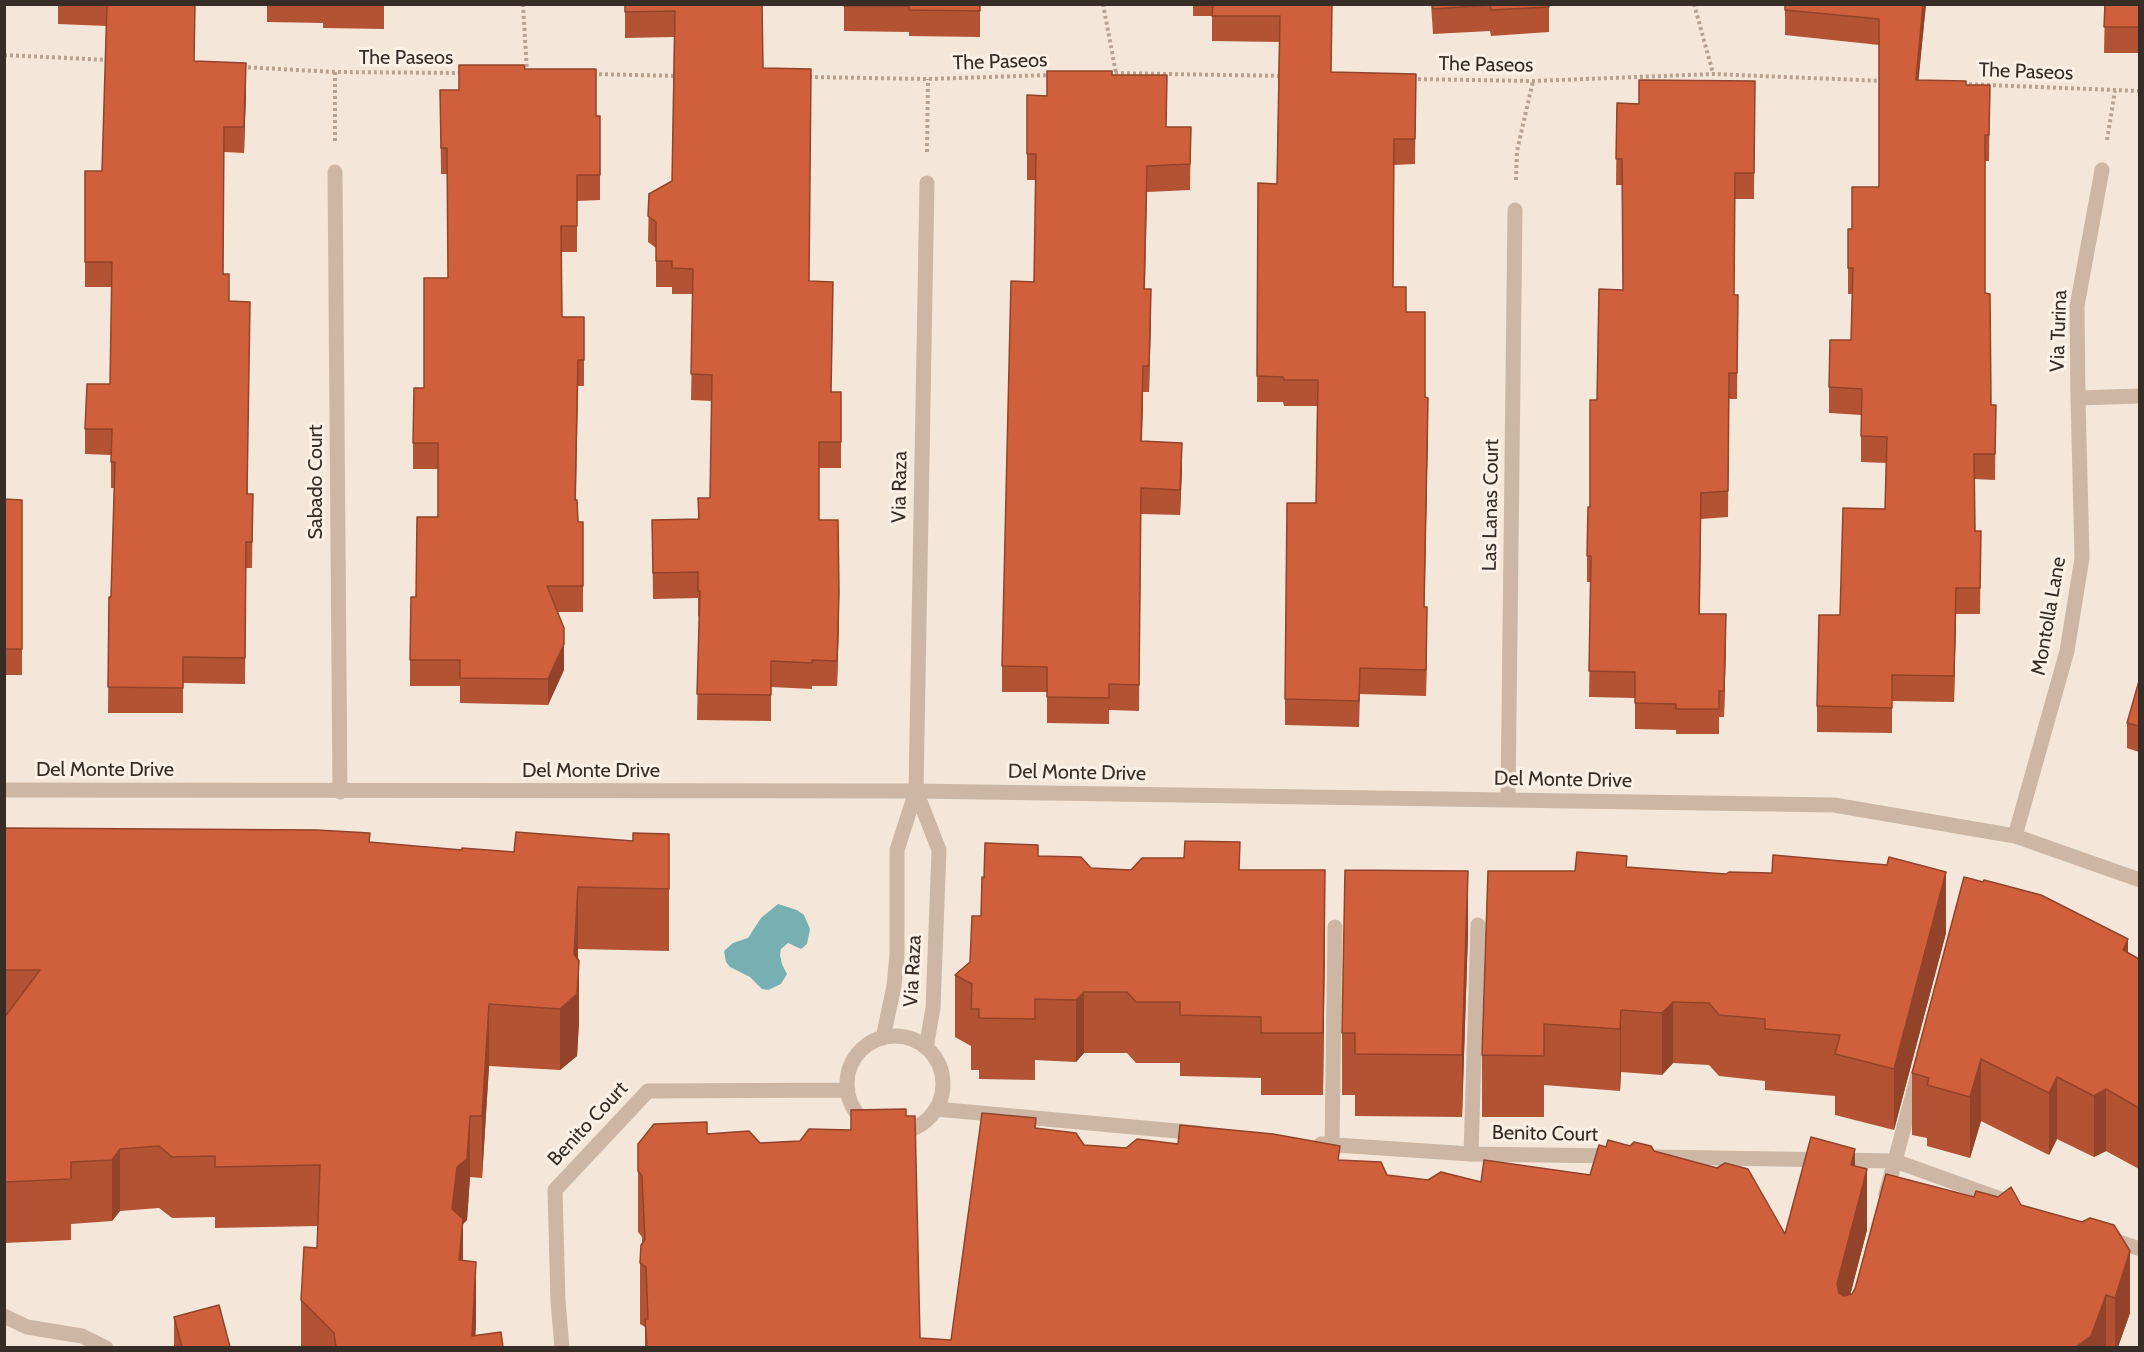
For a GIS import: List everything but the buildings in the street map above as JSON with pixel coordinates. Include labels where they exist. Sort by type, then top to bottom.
[{"type":"street","name":"Via Turina","points":[[2102,171],[2077,306],[2078,398],[2139,396]]},
{"type":"street","name":"Sabado Court","points":[[335,172],[340,792]]},
{"type":"street","name":"Via Raza","points":[[883,1038],[894,986],[897,955],[897,850],[916,791],[927,183]]},
{"type":"street","name":"Las Lanas Court","points":[[1508,800],[1515,210]]},
{"type":"street","name":"Montolla Lane","points":[[2015,836],[2067,651],[2082,558],[2078,398]]},
{"type":"street","name":"Del Monte Drive","points":[[4,790],[916,791],[1834,805],[2015,836],[2139,880]]},
{"type":"street","name":"Via Raza","points":[[916,791],[939,850],[933,1008],[926,1048]]},
{"type":"street","points":[[1471,1154],[1478,925]]},
{"type":"street","points":[[1332,1145],[1335,927]]},
{"type":"street","points":[[893,1036],[909,1038],[926,1048],[935,1056],[942,1071],[944,1087],[931,1116],[919,1126],[904,1131],[889,1131],[861,1118],[852,1105],[848,1090],[848,1074],[854,1059],[864,1047],[893,1036]]},
{"type":"street","points":[[1884,1205],[1922,1059]]},
{"type":"street","name":"Benito Court","points":[[562,1347],[558,1301],[555,1190],[648,1090],[848,1090]]},
{"type":"street","points":[[936,1109],[1215,1135]]},
{"type":"street","name":"Benito Court","points":[[1309,1143],[1471,1154],[1895,1161],[2028,1209]]},
{"type":"street","points":[[2095,1233],[2139,1249]]},
{"type":"street","points":[[4,1316],[27,1327],[81,1336],[106,1347]]},
{"type":"path","points":[[523,4],[527,74],[539,74]]},
{"type":"path","points":[[1103,4],[1116,73]]},
{"type":"path","points":[[1694,4],[1713,74]]},
{"type":"path","points":[[4,55],[111,60]]},
{"type":"path","name":"The Paseos","points":[[241,67],[336,72],[467,73]]},
{"type":"path","points":[[335,172],[336,72]]},
{"type":"path","points":[[1104,73],[1294,76]]},
{"type":"path","points":[[586,74],[680,76]]},
{"type":"path","name":"The Paseos","points":[[1402,78],[1533,81],[1713,74],[1890,81]]},
{"type":"path","name":"The Paseos","points":[[798,77],[928,79],[1057,75]]},
{"type":"path","points":[[927,183],[928,79]]},
{"type":"path","points":[[1515,210],[1517,151],[1533,81]]},
{"type":"path","name":"The Paseos","points":[[1961,84],[2139,91]]},
{"type":"path","points":[[2102,171],[2115,91]]},
{"type":"water","points":[[778,904],[797,910],[804,915],[810,929],[807,944],[801,949],[788,943],[781,949],[782,964],[787,974],[781,984],[768,990],[762,989],[750,977],[730,967],[726,962],[724,951],[733,943],[748,938],[761,918]]}]
